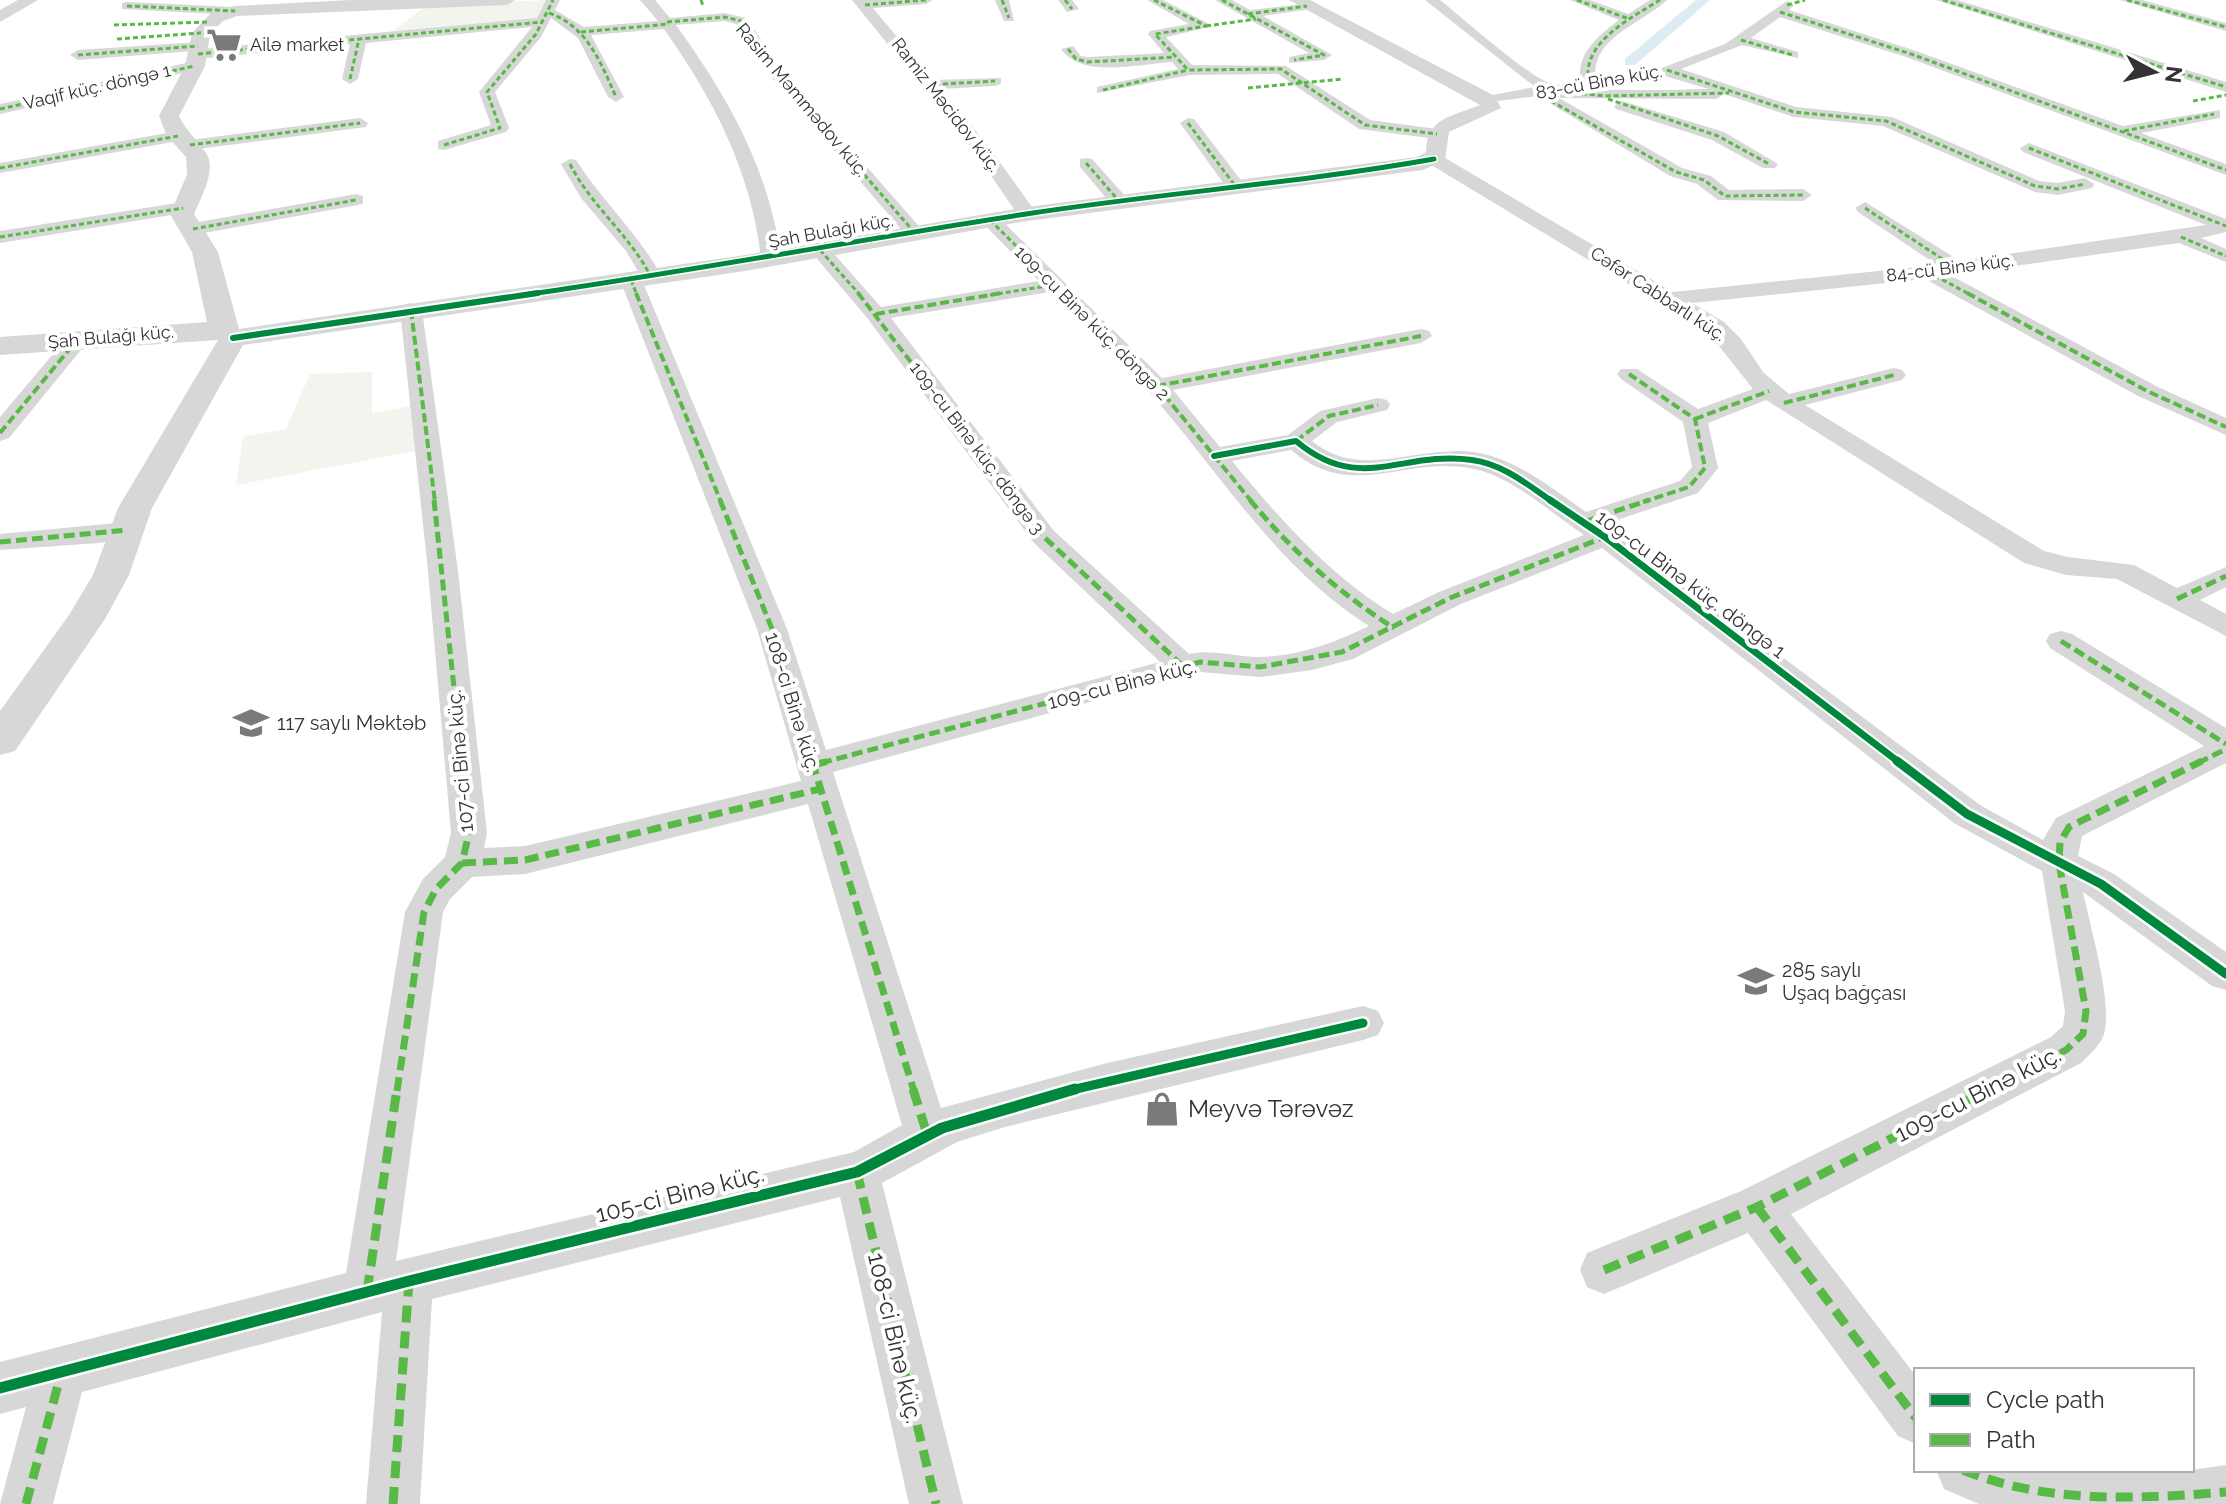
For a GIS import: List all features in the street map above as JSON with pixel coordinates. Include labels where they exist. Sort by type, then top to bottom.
[{"type":"street","points":[[0,17],[30,0]]},
{"type":"street","points":[[78,55],[206,39],[359,2],[507,0]]},
{"type":"street","points":[[647,0],[668,23],[743,143],[761,191],[771,258]]},
{"type":"street","points":[[862,3],[926,0]]},
{"type":"street","points":[[1002,0],[1009,18]]},
{"type":"street","points":[[1154,0],[1178,15],[1206,26]]},
{"type":"street","points":[[1222,0],[1324,55],[1294,60]]},
{"type":"street","points":[[1432,0],[1543,91],[1676,172],[1708,183],[1725,196],[1803,195]]},
{"type":"street","points":[[1577,0],[1629,19]]},
{"type":"street","points":[[1589,83],[1586,76],[1591,54],[1629,19],[1660,0]]},
{"type":"street","points":[[1779,5],[1805,0]]},
{"type":"street","points":[[1943,0],[2226,87]]},
{"type":"street","points":[[2127,0],[2226,27]]},
{"type":"street","name":"Ramiz Məcidov küç.","points":[[862,3],[980,147],[1027,214]]},
{"type":"street","points":[[1103,90],[1188,70],[1276,68],[1365,125],[1436,146],[1449,123],[1491,108],[1488,100],[1302,3],[1206,26],[1155,34],[1188,70]]},
{"type":"street","points":[[1779,5],[2226,170]]},
{"type":"street","name":"83-cü Binə küç.","points":[[1488,100],[1667,70],[1741,40],[1779,5]]},
{"type":"street","points":[[127,6],[206,39]]},
{"type":"street","points":[[115,32],[206,39],[359,39],[548,12],[568,19],[581,32],[602,65],[616,97]]},
{"type":"street","points":[[444,145],[500,128],[487,92],[529,43],[548,12]]},
{"type":"street","name":"Rasim Məmmədov küç.","points":[[668,23],[725,17],[741,21],[777,74],[914,232]]},
{"type":"street","points":[[581,32],[668,23]]},
{"type":"street","points":[[0,741],[86,619],[116,565],[127,530],[151,478],[227,333],[205,252],[188,218],[198,175],[197,156],[169,116],[206,39]]},
{"type":"street","name":"Vaqif küç. döngə 1","points":[[0,109],[206,39]]},
{"type":"street","points":[[350,79],[359,39]]},
{"type":"street","points":[[1741,40],[1793,55]]},
{"type":"street","points":[[1068,49],[1076,59],[1088,62],[1175,57]]},
{"type":"street","points":[[1667,70],[1805,115],[1877,118],[2035,186],[2058,189],[2085,184]]},
{"type":"street","points":[[1248,88],[1343,79]]},
{"type":"street","points":[[927,85],[995,81]]},
{"type":"street","points":[[1543,91],[1605,96],[1733,93]]},
{"type":"street","points":[[2193,101],[2226,95]]},
{"type":"street","points":[[1605,96],[1632,110],[1718,136],[1769,164]]},
{"type":"street","points":[[2122,131],[2214,114]]},
{"type":"street","points":[[0,168],[184,140],[360,123]]},
{"type":"street","points":[[1188,123],[1236,187]]},
{"type":"street","name":"Şah Bulağı küç.","points":[[0,346],[227,333],[343,314],[411,310],[641,278],[1027,214],[1408,166],[1436,146]]},
{"type":"street","name":"Cəfər Cabbarlı küç.","points":[[1436,146],[1726,335],[1754,377],[1776,397],[2034,557],[2066,566],[2124,571],[2226,626]]},
{"type":"street","points":[[2029,148],[2226,226]]},
{"type":"street","points":[[1086,163],[1119,201]]},
{"type":"street","name":"108-ci Binə küç.","points":[[570,164],[579,183],[638,249],[641,278],[772,629],[927,1134]]},
{"type":"street","points":[[0,237],[356,200]]},
{"type":"street","points":[[1865,208],[1956,268]]},
{"type":"street","name":"109-cu Binə küç. döngə 2","points":[[990,220],[1157,386],[1277,533],[1360,607],[1394,628]]},
{"type":"street","name":"84-cü Binə küç.","points":[[1672,299],[1928,272],[2181,237],[2226,226]]},
{"type":"street","points":[[2181,237],[2226,256]]},
{"type":"street","name":"109-cu Binə küç. döngə 3","points":[[820,250],[876,314],[1044,537],[1183,666]]},
{"type":"street","points":[[1928,272],[2147,391],[2226,427]]},
{"type":"street","points":[[876,314],[1053,285]]},
{"type":"street","name":"107-ci Binə küç.","points":[[411,310],[443,571],[468,818],[469,833],[462,863]]},
{"type":"street","points":[[1157,386],[1421,336]]},
{"type":"street","points":[[0,433],[77,340]]},
{"type":"street","points":[[1629,374],[1695,419],[1776,397],[1894,375]]},
{"type":"street","points":[[1214,456],[1296,441],[1329,416],[1378,405]]},
{"type":"street","name":"109-cu Binə küç.","points":[[462,863],[525,860],[816,777],[1183,666],[1200,662],[1260,667],[1312,660],[1342,652],[1689,487],[1699,479],[1706,459],[1695,419]]},
{"type":"street","name":"109-cu Binə küç. döngə 1","points":[[1296,441],[1328,465],[1355,470],[1431,460],[1493,464],[1594,530],[1901,767],[1993,830],[2133,905],[2226,974]]},
{"type":"street","points":[[0,542],[74,538],[127,530]]},
{"type":"street","points":[[2177,599],[2226,576]]},
{"type":"street","points":[[2061,641],[2226,746]]},
{"type":"street","name":"109-cu Binə küç.","points":[[1604,1270],[1757,1207],[2066,1050],[2083,1034],[2086,1011],[2059,863],[2060,842],[2069,827],[2226,746]]},
{"type":"street","points":[[393,1504],[388,1287],[424,912],[436,889],[462,863]]},
{"type":"street","name":"105-ci Binə küç.","points":[[0,1388],[388,1287],[857,1172],[887,1160],[927,1134],[952,1123],[1087,1087],[1363,1023]]},
{"type":"street","name":"108-ci Binə küç.","points":[[857,1172],[936,1504]]},
{"type":"street","points":[[1757,1207],[1914,1415]]},
{"type":"street","points":[[26,1504],[62,1370]]},
{"type":"street","points":[[1966,1472],[1980,1482],[2009,1493],[2091,1499],[2226,1492]]},
{"type":"shaded area","points":[[547,0],[536,21],[388,35],[427,5]]},
{"type":"shaded area","points":[[372,372],[372,413],[412,406],[415,451],[236,485],[243,437],[286,429],[310,374]]},
{"type":"waterway","points":[[1630,62],[1704,0]]},
{"type":"marked path","points":[[444,145],[500,128],[487,92],[536,34],[553,0]]},
{"type":"marked path","points":[[701,0],[703,6]]},
{"type":"marked path","points":[[865,5],[926,0]]},
{"type":"marked path","points":[[1002,0],[1009,18]]},
{"type":"marked path","points":[[1065,0],[1072,9]]},
{"type":"marked path","points":[[1154,0],[1178,15],[1206,26],[1155,34],[1188,70],[1281,69],[1365,125],[1437,134]]},
{"type":"marked path","points":[[1222,0],[1324,55],[1294,60]]},
{"type":"marked path","points":[[1577,0],[1629,19]]},
{"type":"marked path","points":[[1589,83],[1586,71],[1598,46],[1623,24],[1660,0]]},
{"type":"marked path","points":[[1787,5],[1805,0]]},
{"type":"marked path","points":[[1943,0],[2226,87]]},
{"type":"marked path","points":[[2127,0],[2226,27]]},
{"type":"marked path","points":[[127,6],[235,11]]},
{"type":"marked path","points":[[1248,14],[1307,6]]},
{"type":"marked path","points":[[1780,12],[1911,54],[2226,170]]},
{"type":"marked path","points":[[549,13],[562,17],[583,34],[616,97]]},
{"type":"marked path","points":[[667,22],[725,17],[741,21],[777,74],[914,232]]},
{"type":"marked path","points":[[1206,26],[1256,19]]},
{"type":"marked path","points":[[114,25],[210,22]]},
{"type":"marked path","points":[[198,54],[542,22]]},
{"type":"marked path","points":[[581,32],[669,24]]},
{"type":"marked path","points":[[117,39],[201,33]]},
{"type":"marked path","points":[[350,79],[359,39]]},
{"type":"marked path","points":[[1741,40],[1793,55]]},
{"type":"marked path","points":[[78,55],[198,46]]},
{"type":"marked path","points":[[1068,49],[1076,59],[1088,62],[1175,57]]},
{"type":"marked path","points":[[0,109],[195,66]]},
{"type":"marked path","points":[[1103,90],[1188,70]]},
{"type":"marked path","points":[[1667,70],[1794,112],[1886,121],[2035,186],[2058,189],[2085,184]]},
{"type":"marked path","points":[[1248,88],[1343,79]]},
{"type":"marked path","points":[[927,85],[995,81]]},
{"type":"marked path","points":[[1550,90],[1605,96],[1729,93]]},
{"type":"marked path","points":[[1537,93],[1676,172],[1704,180],[1725,196],[1803,195]]},
{"type":"marked path","points":[[2193,101],[2226,95]]},
{"type":"marked path","points":[[1608,99],[1632,110],[1718,136],[1769,164]]},
{"type":"marked path","points":[[2124,131],[2214,114]]},
{"type":"marked path","points":[[190,145],[360,123]]},
{"type":"marked path","points":[[1188,123],[1236,187]]},
{"type":"marked path","points":[[0,168],[178,136]]},
{"type":"marked path","points":[[2029,148],[2226,226]]},
{"type":"marked path","points":[[1086,163],[1119,201]]},
{"type":"marked path","points":[[570,164],[587,194],[633,247],[651,277]]},
{"type":"marked path","points":[[193,229],[356,200]]},
{"type":"marked path","points":[[0,237],[183,208]]},
{"type":"marked path","points":[[1865,208],[1956,268]]},
{"type":"marked path","points":[[990,220],[1157,386],[1277,533],[1360,607],[1394,628]]},
{"type":"marked path","points":[[2181,237],[2226,256]]},
{"type":"marked path","points":[[820,250],[876,314],[1044,537],[1183,666]]},
{"type":"marked path","points":[[1928,272],[2147,391],[2226,427]]},
{"type":"marked path","points":[[631,280],[772,629],[927,1134]]},
{"type":"marked path","points":[[876,314],[1053,285]]},
{"type":"marked path","points":[[367,1292],[424,912],[436,889],[462,863],[469,833],[443,571],[411,310]]},
{"type":"marked path","points":[[1157,386],[1421,336]]},
{"type":"marked path","points":[[0,433],[77,340]]},
{"type":"marked path","points":[[1584,522],[1689,487],[1705,468],[1695,419],[1629,374]]},
{"type":"marked path","points":[[1784,403],[1894,375]]},
{"type":"marked path","points":[[1695,419],[1769,391]]},
{"type":"marked path","points":[[1296,441],[1329,416],[1378,405]]},
{"type":"marked path","points":[[0,542],[127,530]]},
{"type":"marked path","points":[[813,765],[1200,662],[1260,667],[1312,660],[1342,652],[1450,598],[1605,537]]},
{"type":"marked path","points":[[2177,599],[2226,576]]},
{"type":"marked path","points":[[2061,641],[2226,744]]},
{"type":"marked path","points":[[1604,1270],[1757,1207],[2066,1050],[2083,1034],[2086,1011],[2059,863],[2060,842],[2069,827],[2226,749]]},
{"type":"marked path","points":[[462,863],[525,860],[820,789]]},
{"type":"marked path","points":[[857,1172],[936,1504]]},
{"type":"marked path","points":[[1757,1207],[1914,1415]]},
{"type":"marked path","points":[[393,1504],[409,1281]]},
{"type":"marked path","points":[[26,1504],[62,1370]]},
{"type":"marked path","points":[[1968,1472],[2020,1489],[2054,1494],[2127,1497],[2226,1492]]},
{"type":"cycle path","points":[[233,338],[745,263],[1027,214],[1355,173],[1434,159]]},
{"type":"cycle path","points":[[1214,456],[1296,441],[1316,458],[1339,468],[1355,470],[1431,460],[1472,460],[1504,469],[1605,537],[1967,814],[2007,838],[2101,884],[2226,974]]},
{"type":"cycle path","points":[[0,1388],[409,1281],[857,1172],[942,1128],[1005,1108],[1107,1081],[1363,1023]]},
{"type":"place","name":"Ailә market","points":[[224,45]]},
{"type":"place","name":"117 saylı Məktəb","points":[[251,723]]},
{"type":"place","name":"285 saylı Uşaq bağçası","points":[[1756,981]]},
{"type":"place","name":"Meyvə Tərəvəz","points":[[1162,1109]]}]
